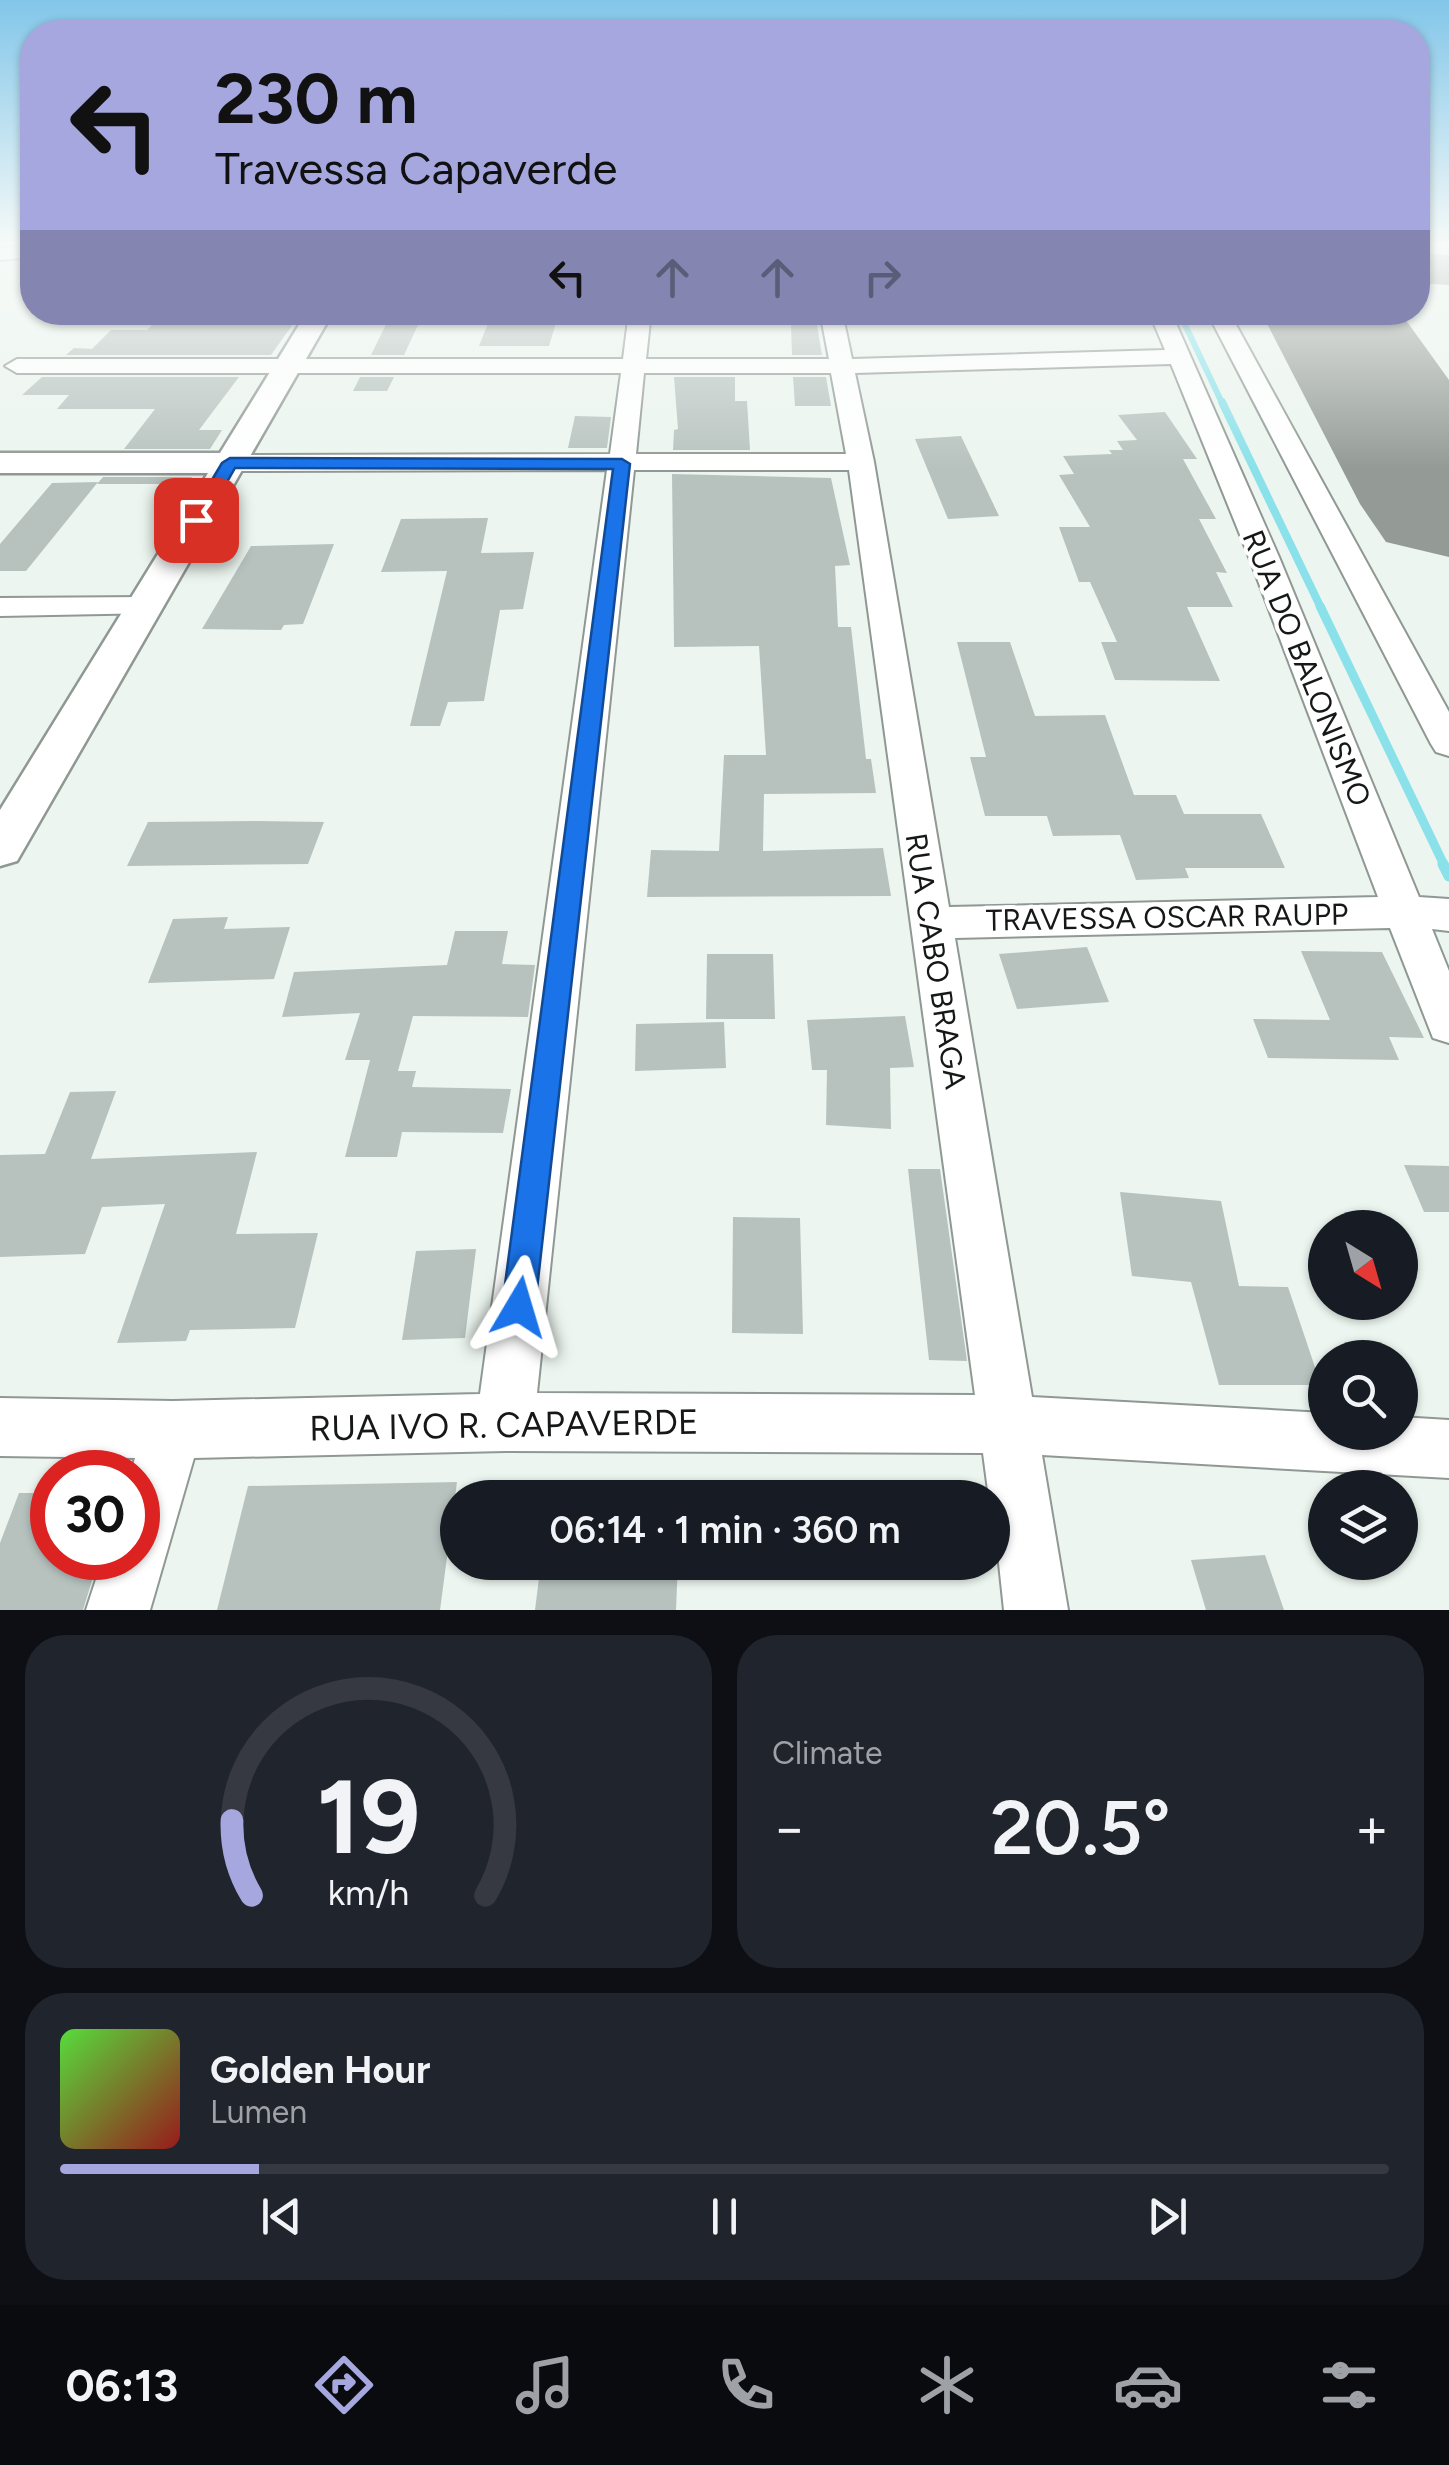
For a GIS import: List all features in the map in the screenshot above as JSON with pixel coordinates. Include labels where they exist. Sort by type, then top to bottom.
[{"type":"street","points":[[0,850],[312,325]]},
{"type":"street","points":[[504,1422],[639,325]]},
{"type":"street","name":"RUA CABO BRAGA","points":[[834,325],[862,462],[1036,1610]]},
{"type":"street","name":"RUA DO BALONISMO","points":[[1160,325],[1179,357],[1427,913],[1449,1026]]},
{"type":"street","points":[[1225,325],[1449,744]]},
{"type":"street","points":[[17,366],[842,366],[1179,357]]},
{"type":"street","points":[[0,463],[862,462]]},
{"type":"street","points":[[0,607],[146,606]]},
{"type":"street","name":"TRAVESSA OSCAR RAUPP","points":[[930,923],[1427,913]]},
{"type":"street","name":"RUA IVO R. CAPAVERDE","points":[[0,1427],[173,1430],[504,1422],[1007,1424]]},
{"type":"street","points":[[1007,1424],[1449,1449]]},
{"type":"street","points":[[160,1473],[173,1430]]},
{"type":"street","points":[[118,1610],[127,1580]]},
{"type":"building","points":[[152,325],[292,325],[271,355],[66,355],[74,348],[92,349],[111,330],[147,330]]},
{"type":"building","points":[[386,325],[418,325],[404,355],[371,355]]},
{"type":"building","points":[[487,325],[555,325],[549,346],[479,346]]},
{"type":"building","points":[[791,325],[817,325],[822,355],[792,355]]},
{"type":"building","points":[[42,377],[239,377],[199,430],[222,430],[210,449],[124,449],[155,409],[57,409],[69,395],[22,395]]},
{"type":"building","points":[[360,377],[394,377],[387,391],[353,391]]},
{"type":"building","points":[[674,377],[735,377],[735,401],[747,401],[750,450],[673,450],[674,430],[678,429]]},
{"type":"building","points":[[793,377],[826,377],[831,406],[795,406]]},
{"type":"building","points":[[1165,412],[1197,459],[1183,459],[1216,519],[1199,519],[1227,573],[1216,572],[1233,607],[1187,607],[1220,681],[1115,680],[1101,642],[1117,642],[1090,582],[1079,582],[1059,527],[1090,527],[1059,475],[1074,474],[1063,456],[1123,450],[1117,441],[1137,440],[1118,415]]},
{"type":"building","points":[[575,416],[611,417],[607,448],[568,448]]},
{"type":"building","points":[[961,436],[999,516],[948,519],[915,439]]},
{"type":"building","points":[[672,474],[831,478],[850,565],[835,566],[838,627],[851,627],[866,759],[871,759],[876,793],[764,794],[763,851],[883,848],[891,896],[647,897],[651,850],[719,851],[724,755],[766,755],[759,646],[674,647]]},
{"type":"building","points":[[103,477],[192,477],[188,484],[97,484]]},
{"type":"building","points":[[98,482],[26,571],[0,571],[0,544],[52,483]]},
{"type":"building","points":[[488,518],[481,553],[534,552],[523,609],[500,610],[484,701],[448,702],[440,726],[410,726],[447,571],[381,572],[401,519]]},
{"type":"building","points":[[334,544],[303,624],[284,625],[281,630],[202,629],[251,546]]},
{"type":"building","points":[[957,642],[1010,642],[1035,716],[1105,715],[1134,795],[1176,795],[1184,814],[1261,814],[1285,868],[1185,868],[1189,878],[1136,880],[1120,835],[1053,836],[1047,816],[985,816],[970,757],[986,757]]},
{"type":"building","points":[[148,822],[324,822],[308,864],[127,866]]},
{"type":"building","points":[[228,917],[224,929],[290,927],[274,979],[148,983],[173,919]]},
{"type":"building","points":[[455,931],[508,931],[502,964],[535,965],[528,1017],[413,1016],[398,1071],[416,1071],[412,1087],[511,1089],[503,1133],[402,1132],[397,1157],[345,1157],[370,1060],[345,1060],[360,1013],[282,1017],[294,972],[447,965]]},
{"type":"building","points":[[1087,947],[1109,1002],[1017,1009],[999,954]]},
{"type":"building","points":[[1301,951],[1382,952],[1424,1038],[1389,1037],[1399,1060],[1268,1058],[1253,1019],[1330,1020]]},
{"type":"building","points":[[707,954],[773,954],[775,1019],[706,1019]]},
{"type":"building","points":[[905,1016],[914,1067],[890,1068],[891,1129],[826,1125],[827,1070],[812,1070],[807,1020]]},
{"type":"building","points":[[724,1022],[726,1068],[635,1071],[636,1024]]},
{"type":"building","points":[[116,1091],[91,1159],[257,1152],[236,1234],[318,1233],[295,1328],[190,1330],[186,1341],[117,1343],[165,1204],[102,1207],[85,1254],[0,1257],[0,1155],[45,1154],[70,1092]]},
{"type":"building","points":[[1404,1165],[1449,1166],[1449,1212],[1424,1212]]},
{"type":"building","points":[[908,1169],[940,1169],[967,1361],[929,1360]]},
{"type":"building","points":[[1120,1192],[1221,1201],[1239,1286],[1288,1287],[1308,1346],[1308,1385],[1219,1385],[1191,1282],[1132,1276]]},
{"type":"building","points":[[733,1217],[800,1218],[803,1334],[732,1333]]},
{"type":"building","points":[[476,1249],[465,1338],[402,1340],[416,1251]]},
{"type":"building","points":[[440,1482],[440,1580],[444,1580],[440,1610],[217,1610],[248,1486]]},
{"type":"building","points":[[19,1493],[30,1493],[30,1580],[92,1580],[83,1610],[0,1610],[0,1543]]},
{"type":"building","points":[[1265,1555],[1284,1610],[1206,1610],[1191,1560]]},
{"type":"building","points":[[539,1580],[677,1580],[676,1610],[535,1610]]},
{"type":"waterway","points":[[1185,325],[1223,405]]},
{"type":"waterway","points":[[1222,402],[1321,608]]},
{"type":"waterway","points":[[1320,606],[1445,867]]},
{"type":"waterway","points":[[1443,864],[1449,876]]},
{"type":"taxiway","points":[[1400,425],[1449,428]]},
{"type":"runway","points":[[1338,325],[1449,504]]},
{"type":"route","points":[[196,520],[230,463],[622,464],[519,1307]]}]
